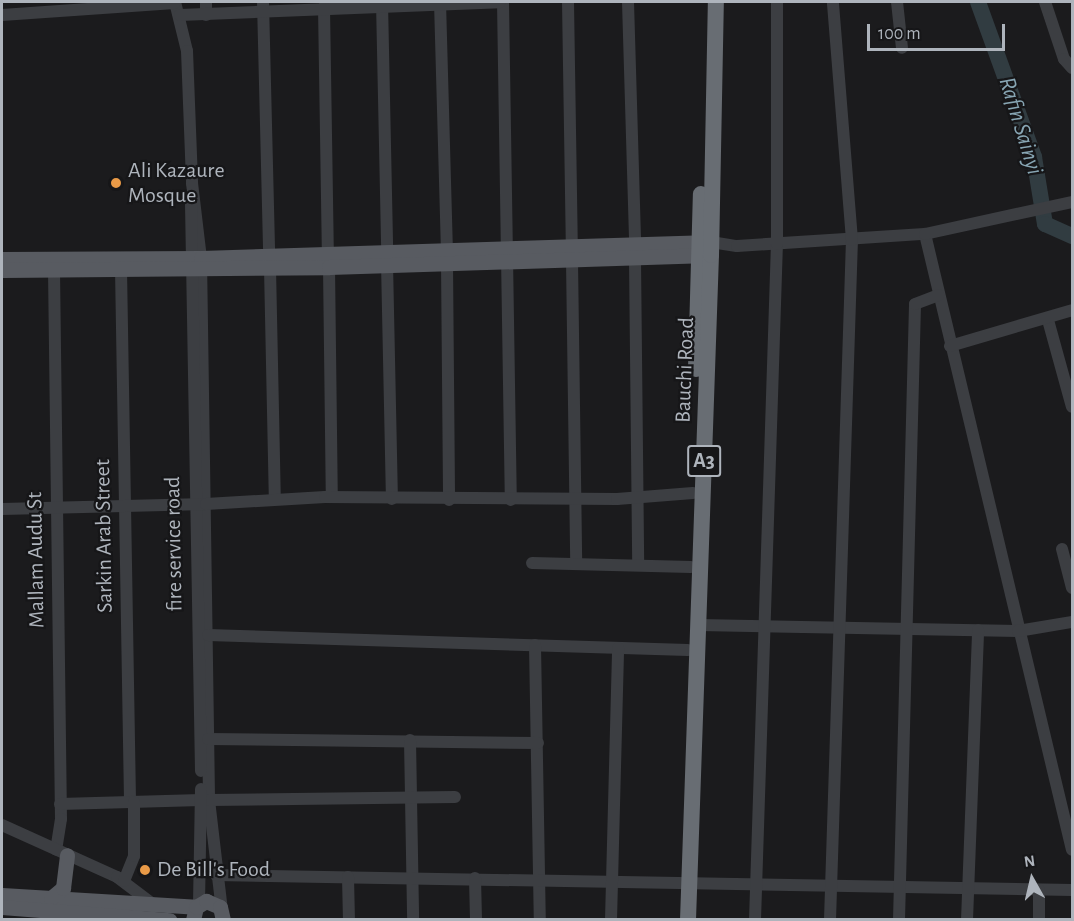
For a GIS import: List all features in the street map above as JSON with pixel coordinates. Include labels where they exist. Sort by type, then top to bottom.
[{"type":"highway","name":"Bauchi Road","points":[[688,920],[685,884],[693,493],[710,249],[707,2]]},
{"type":"highway","name":"Bauchi Road","points":[[679,920],[685,884],[699,625],[716,2]]},
{"type":"main road","points":[[2,259],[196,263],[710,249]]},
{"type":"main road","points":[[2,270],[121,269],[196,263]]},
{"type":"main road","points":[[47,909],[63,888],[62,852]]},
{"type":"main road","points":[[2,895],[47,909],[154,905],[196,910],[210,902],[225,915]]},
{"type":"main road","points":[[2,907],[168,920]]},
{"type":"street","points":[[206,2],[206,15]]},
{"type":"street","points":[[2,15],[177,6],[206,15],[263,6],[501,2],[508,255],[511,500]]},
{"type":"street","points":[[568,2],[576,564]]},
{"type":"street","points":[[628,2],[635,252],[638,565]]},
{"type":"street","points":[[755,920],[777,244],[777,2]]},
{"type":"street","points":[[830,920],[837,628],[852,240],[833,2]]},
{"type":"street","points":[[897,2],[902,48]]},
{"type":"street","points":[[1045,2],[1064,59],[1072,68]]},
{"type":"street","points":[[440,3],[447,256],[449,500]]},
{"type":"street","points":[[382,4],[392,500]]},
{"type":"street","points":[[322,5],[329,260],[332,497]]},
{"type":"street","name":"fire service road","points":[[177,6],[189,69],[196,263],[205,800],[196,910]]},
{"type":"street","points":[[263,6],[275,499]]},
{"type":"street","points":[[710,249],[925,234],[1072,202]]},
{"type":"street","points":[[925,234],[1072,850]]},
{"type":"street","name":"Sarkin Arab Street","points":[[121,269],[124,506],[134,856],[124,881]]},
{"type":"street","name":"Mallam Audu St","points":[[54,270],[62,852]]},
{"type":"street","points":[[899,920],[915,304],[938,295]]},
{"type":"street","points":[[950,346],[1048,320],[1072,310]]},
{"type":"street","points":[[1048,320],[1072,407]]},
{"type":"street","points":[[2,509],[200,505],[332,497],[392,500],[575,500],[693,493]]},
{"type":"street","points":[[200,505],[208,635],[208,739],[205,800],[216,875],[225,915]]},
{"type":"street","points":[[1062,549],[1072,588]]},
{"type":"street","points":[[532,563],[691,567]]},
{"type":"street","points":[[699,625],[766,624],[907,630],[1018,631],[1072,622]]},
{"type":"street","points":[[967,920],[978,630]]},
{"type":"street","points":[[208,635],[688,650]]},
{"type":"street","points":[[535,645],[540,920]]},
{"type":"street","points":[[612,920],[618,648]]},
{"type":"street","points":[[208,739],[538,743]]},
{"type":"street","points":[[410,740],[413,920]]},
{"type":"street","points":[[60,804],[455,797]]},
{"type":"street","points":[[2,825],[124,881],[154,905]]},
{"type":"street","points":[[216,875],[541,879],[756,887],[967,891],[1072,890]]},
{"type":"street","points":[[348,877],[349,920]]},
{"type":"street","points":[[476,878],[476,920]]},
{"type":"street","points":[[1039,890],[1039,920]]},
{"type":"waterway","name":"Rafin Sainyi","points":[[978,2],[1034,157],[1045,224],[1072,236]]},
{"type":"place","name":"Ali Kazaure Mosque","points":[[116,183]]},
{"type":"place","name":"De Bill's Food","points":[[145,870]]}]
